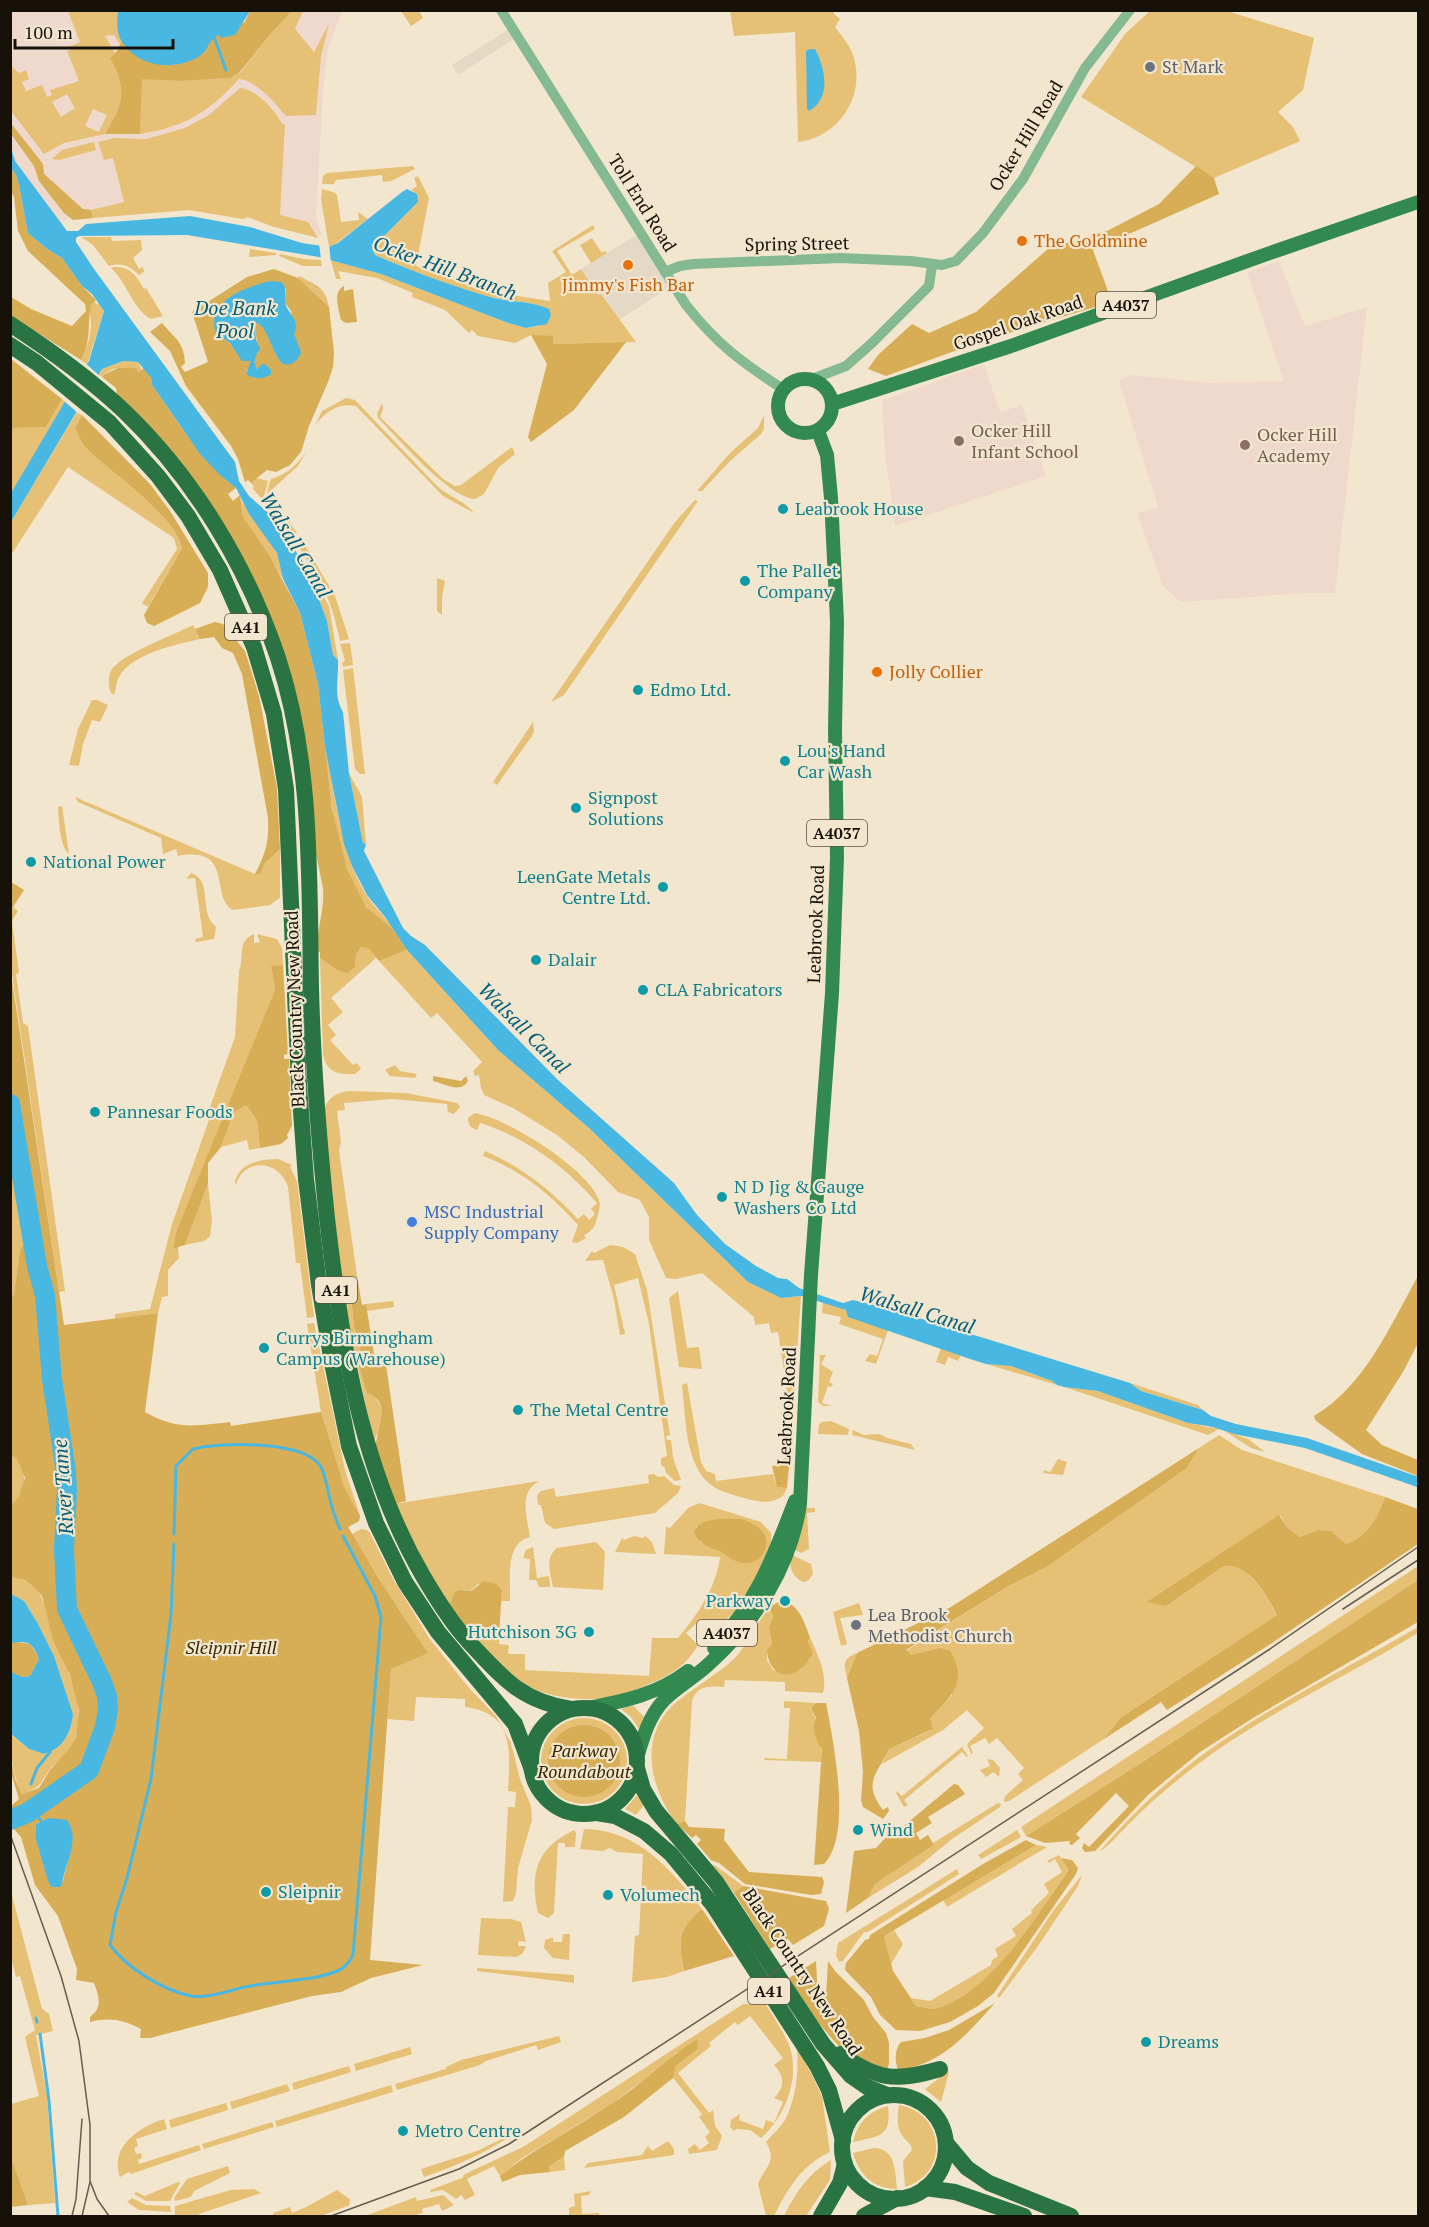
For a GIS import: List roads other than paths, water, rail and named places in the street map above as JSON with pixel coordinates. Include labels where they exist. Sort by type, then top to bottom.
[{"type":"highway","name":"Black Country New Road","points":[[10,324],[75,369],[99,389],[125,412],[170,461],[213,522],[240,569],[258,607],[278,659],[290,703],[300,756],[307,819],[311,896],[311,988],[315,1080],[332,1261],[356,1401],[368,1446],[386,1500],[409,1551],[447,1616],[513,1687],[540,1702],[579,1709]]},
{"type":"highway","name":"Black Country New Road","points":[[10,345],[90,405],[152,468],[188,516],[220,570],[233,596],[265,681],[274,714],[286,789],[299,1085],[306,1179],[320,1285],[341,1412],[364,1494],[405,1582],[438,1632],[515,1724],[531,1767]]},
{"type":"highway","name":"A41","points":[[579,1709],[609,1714],[624,1726],[634,1743],[637,1763]]},
{"type":"highway","points":[[531,1767],[534,1743],[543,1727],[556,1716],[579,1709]]},
{"type":"highway","name":"Black Country New Road","points":[[637,1763],[643,1788],[656,1811],[717,1882],[823,2044],[851,2076],[867,2087],[893,2095]]},
{"type":"highway","points":[[597,1813],[613,1806],[623,1798],[631,1787],[637,1763]]},
{"type":"highway","name":"A41","points":[[531,1767],[539,1789],[555,1806],[582,1814],[597,1813]]},
{"type":"highway","name":"Black Country New Road","points":[[597,1813],[615,1816],[644,1831],[671,1854],[713,1905],[817,2066],[829,2090],[844,2152]]},
{"type":"highway","points":[[823,2044],[863,2070],[893,2077],[918,2075],[940,2069]]},
{"type":"highway","points":[[820,2217],[840,2183],[850,2120],[871,2100],[893,2095],[916,2099],[927,2106],[943,2128],[946,2144],[945,2160],[940,2172],[925,2188],[864,2217]]},
{"type":"highway","points":[[946,2144],[967,2168],[988,2183],[1071,2217]]},
{"type":"highway","points":[[844,2152],[856,2181],[865,2190],[884,2198],[901,2198]]},
{"type":"highway","points":[[925,2188],[955,2192],[1024,2217]]},
{"type":"main road","name":"Gospel Oak Road","points":[[832,404],[1011,346],[1419,202]]},
{"type":"main road","points":[[812,379],[823,386],[832,404],[832,411],[827,423],[818,431],[807,434],[796,432],[786,427],[780,418],[777,408],[778,398],[791,382],[812,379]]},
{"type":"main road","name":"Leabrook Road","points":[[637,1763],[643,1735],[665,1699],[712,1662],[753,1617],[776,1580],[797,1524],[810,1327],[811,1275],[832,993],[837,857],[835,729],[837,621],[827,455],[818,431]]},
{"type":"main road","name":"Leabrook Road","points":[[579,1709],[635,1698],[661,1688],[679,1677],[715,1647],[749,1604],[766,1576],[800,1488]]},
{"type":"street","name":"Toll End Road","points":[[501,10],[686,305],[717,341],[742,362],[783,389]]},
{"type":"street","name":"Ocker Hill Road","points":[[932,265],[956,261],[1000,212],[1023,179],[1085,68],[1130,10]]},
{"type":"street","name":"Spring Street","points":[[665,272],[693,264],[806,259],[912,261],[932,265]]},
{"type":"street","points":[[812,379],[846,366],[872,343],[929,286],[932,265]]},
{"type":"water","points":[[118,10],[250,11],[235,35],[221,38],[219,35],[212,39],[201,55],[180,64],[158,65],[138,57],[122,42],[117,23]]},
{"type":"water","points":[[815,49],[822,65],[824,91],[816,105],[809,111],[807,109],[806,51]]},
{"type":"water","points":[[10,144],[15,161],[67,231],[78,231],[86,224],[190,216],[250,227],[302,243],[329,247],[338,243],[407,189],[417,194],[418,202],[372,248],[375,255],[475,293],[497,299],[535,304],[549,309],[551,315],[547,324],[526,328],[381,274],[319,257],[187,235],[79,236],[76,238],[76,242],[94,269],[235,462],[239,481],[249,496],[273,517],[307,568],[327,621],[333,655],[338,660],[338,700],[343,712],[349,773],[363,843],[366,844],[364,851],[403,928],[425,945],[558,1080],[674,1183],[697,1215],[725,1244],[756,1266],[778,1278],[787,1279],[799,1288],[843,1303],[853,1300],[886,1308],[1130,1383],[1141,1391],[1203,1410],[1216,1420],[1214,1427],[1188,1423],[1098,1391],[1057,1385],[1011,1366],[986,1364],[973,1360],[848,1317],[846,1310],[801,1296],[781,1298],[748,1282],[589,1128],[498,1050],[407,950],[367,895],[344,844],[325,747],[318,684],[300,613],[283,579],[277,553],[249,514],[236,488],[200,454],[152,385],[151,378],[138,362],[123,361],[102,369],[11,522],[11,493],[89,361],[104,311],[62,258],[28,233],[19,185],[11,168]]},
{"type":"water","name":"Doe Bank Pool","points":[[270,281],[281,282],[284,285],[286,306],[294,319],[296,330],[294,334],[301,352],[295,362],[283,364],[264,330],[257,323],[255,325],[256,340],[260,349],[255,363],[257,369],[265,364],[271,370],[271,374],[255,378],[246,374],[251,361],[242,361],[230,343],[216,333],[214,322],[216,312],[230,297],[250,287]]},
{"type":"water","points":[[11,1594],[24,1601],[37,1622],[54,1656],[73,1714],[65,1739],[51,1752],[44,1754],[29,1749],[11,1734],[11,1672],[22,1677],[30,1676],[39,1659],[30,1644],[11,1641]]},
{"type":"water","points":[[49,1818],[67,1820],[73,1835],[71,1852],[60,1887],[51,1887],[48,1881],[35,1836],[36,1824]]},
{"type":"waterway","points":[[214,37],[226,70]]},
{"type":"waterway","name":"River Tame","points":[[10,1104],[37,1266],[45,1295],[52,1379],[66,1472],[64,1549],[67,1609],[102,1682],[107,1696],[108,1709],[105,1727],[89,1770],[27,1813],[10,1820]]},
{"type":"waterway","name":"Walsall Canal","points":[[1204,1419],[1235,1429],[1306,1443],[1418,1482]]},
{"type":"waterway","points":[[174,1534],[176,1466],[193,1449],[242,1444],[281,1448],[312,1458],[323,1472],[340,1529]]},
{"type":"waterway","points":[[174,1544],[171,1614],[151,1779],[127,1878],[116,1912],[110,1945],[117,1954],[146,1977],[168,1989],[198,1997],[328,1974],[345,1967],[353,1955],[381,1617],[375,1596],[343,1536]]},
{"type":"waterway","points":[[31,1784],[37,1768],[50,1752]]},
{"type":"waterway","name":"River Tame","points":[[38,1797],[42,1803]]},
{"type":"waterway","points":[[33,1809],[41,1821]]},
{"type":"waterway","points":[[36,2018],[37,2022]]},
{"type":"waterway","points":[[40,2034],[49,2101],[58,2216]]},
{"type":"tram line","points":[[331,2216],[459,2169],[509,2144],[1270,1649],[1418,1547]]},
{"type":"tram line","points":[[1343,1609],[1418,1560]]},
{"type":"tram line","points":[[10,1834],[61,1976],[79,2041],[90,2125],[90,2181],[97,2199],[109,2216]]},
{"type":"tram line","points":[[72,2216],[76,2199],[82,2119]]},
{"type":"tram line","points":[[82,2216],[90,2182]]},
{"type":"place","name":"St Mark","points":[[1150,67]]},
{"type":"place","name":"The Goldmine","points":[[1022,241]]},
{"type":"place","name":"Jimmy's Fish Bar","points":[[628,265]]},
{"type":"place","name":"Ocker Hill Infant School","points":[[959,441]]},
{"type":"place","name":"Ocker Hill Academy","points":[[1245,445]]},
{"type":"place","name":"Leabrook House","points":[[783,509]]},
{"type":"place","name":"The Pallet Company","points":[[745,581]]},
{"type":"place","name":"Jolly Collier","points":[[877,672]]},
{"type":"place","name":"Edmo Ltd.","points":[[638,690]]},
{"type":"place","name":"Lou's Hand Car Wash","points":[[785,761]]},
{"type":"place","name":"Signpost Solutions","points":[[576,808]]},
{"type":"place","name":"National Power","points":[[31,862]]},
{"type":"place","name":"LeenGate Metals Centre Ltd.","points":[[663,887]]},
{"type":"place","name":"Dalair","points":[[536,960]]},
{"type":"place","name":"CLA Fabricators","points":[[643,990]]},
{"type":"place","name":"Pannesar Foods","points":[[95,1112]]},
{"type":"place","name":"N D Jig & Gauge Washers Co Ltd","points":[[722,1197]]},
{"type":"place","name":"MSC Industrial Supply Company","points":[[412,1222]]},
{"type":"place","name":"Currys Birmingham Campus (Warehouse)","points":[[264,1348]]},
{"type":"place","name":"The Metal Centre","points":[[518,1410]]},
{"type":"place","name":"Parkway","points":[[785,1601]]},
{"type":"place","name":"Lea Brook Methodist Church","points":[[856,1625]]},
{"type":"place","name":"Hutchison 3G","points":[[589,1632]]},
{"type":"place","name":"Wind","points":[[858,1830]]},
{"type":"place","name":"Sleipnir","points":[[266,1892]]},
{"type":"place","name":"Volumech","points":[[608,1895]]},
{"type":"place","name":"Dreams","points":[[1146,2042]]},
{"type":"place","name":"Metro Centre","points":[[403,2131]]},
{"type":"water label","name":"Ocker Hill Branch","points":[[445,268]]},
{"type":"park label","name":"Sleipnir Hill","points":[[231,1648]]},
{"type":"park label","name":"Parkway Roundabout","points":[[584,1761]]}]
